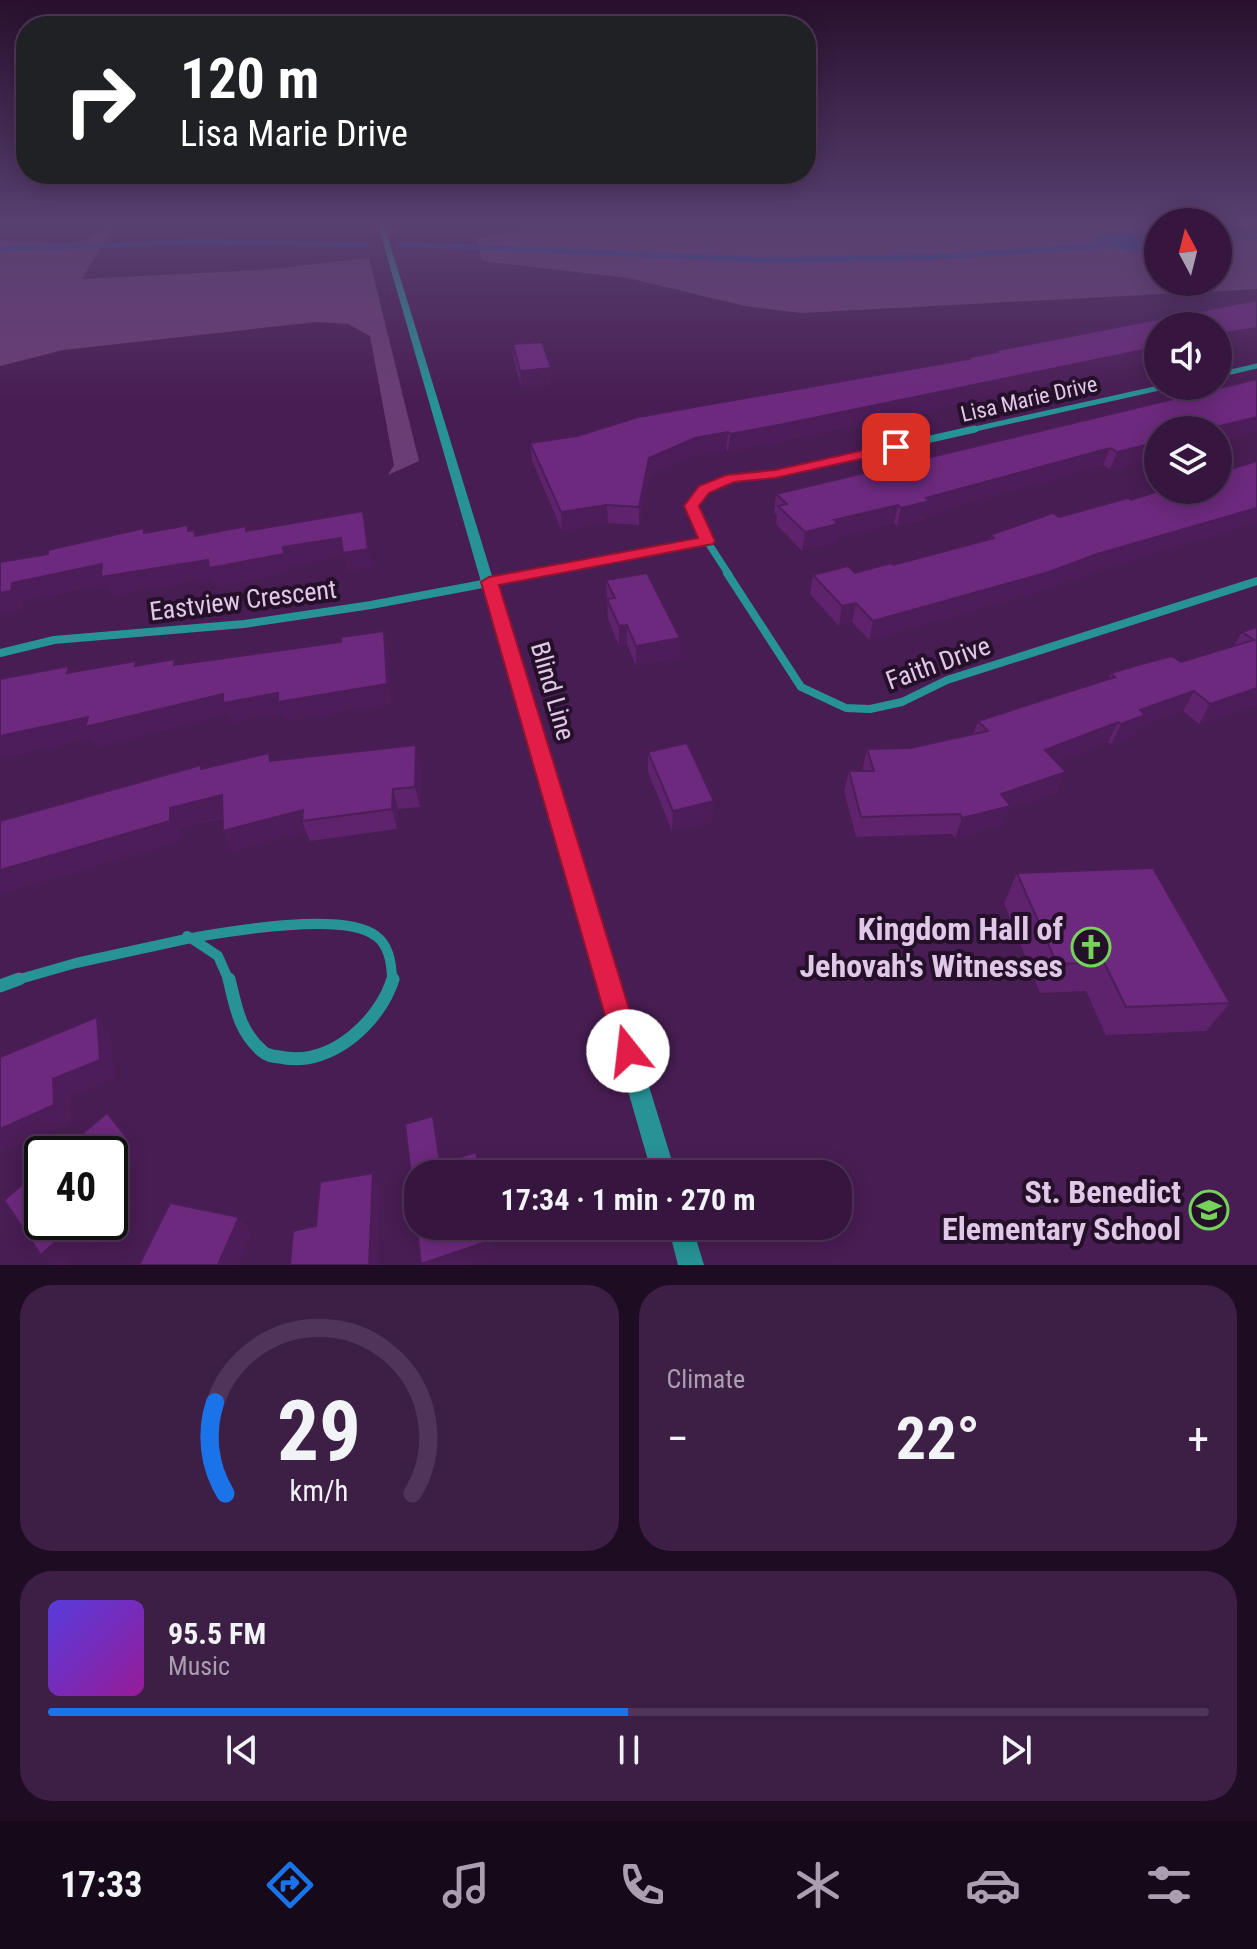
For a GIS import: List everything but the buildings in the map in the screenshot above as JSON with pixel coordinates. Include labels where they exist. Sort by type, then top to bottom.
[{"type":"street","name":"Blind Line","points":[[399,284],[660,1160]]},
{"type":"street","points":[[1232,372],[1257,366]]},
{"type":"street","name":"Lisa Marie Drive","points":[[707,541],[691,506],[704,489],[731,478],[775,474],[1144,391]]},
{"type":"street","points":[[489,582],[707,541]]},
{"type":"street","name":"Faith Drive","points":[[707,541],[801,687],[846,708],[870,709],[902,702],[947,680],[1257,581]]},
{"type":"street","name":"Eastview Crescent","points":[[0,653],[54,640],[272,620],[489,582]]},
{"type":"street","points":[[0,986],[187,936],[345,923],[375,933],[389,951],[393,973],[388,996],[371,1023],[328,1052],[296,1061],[264,1054],[240,1024],[230,980],[220,958],[187,936]]},
{"type":"street","points":[[684,1240],[691,1265]]},
{"type":"shaded area","points":[[0,284],[375,284],[419,461],[388,475],[394,465],[370,336],[348,324],[316,322],[63,350],[0,366]]},
{"type":"shaded area","points":[[653,284],[1144,284],[1144,295],[801,313],[745,306]]},
{"type":"shaded area","points":[[1232,284],[1257,284],[1257,289],[1232,290]]},
{"type":"place","name":"Kingdom Hall of Jehovah's Witnesses","points":[[1091,947]]},
{"type":"place","name":"St. Benedict Elementary School","points":[[1209,1210]]},
{"type":"route","points":[[628,1051],[489,582],[707,541],[691,506],[704,489],[731,478],[775,474],[896,447]]}]
